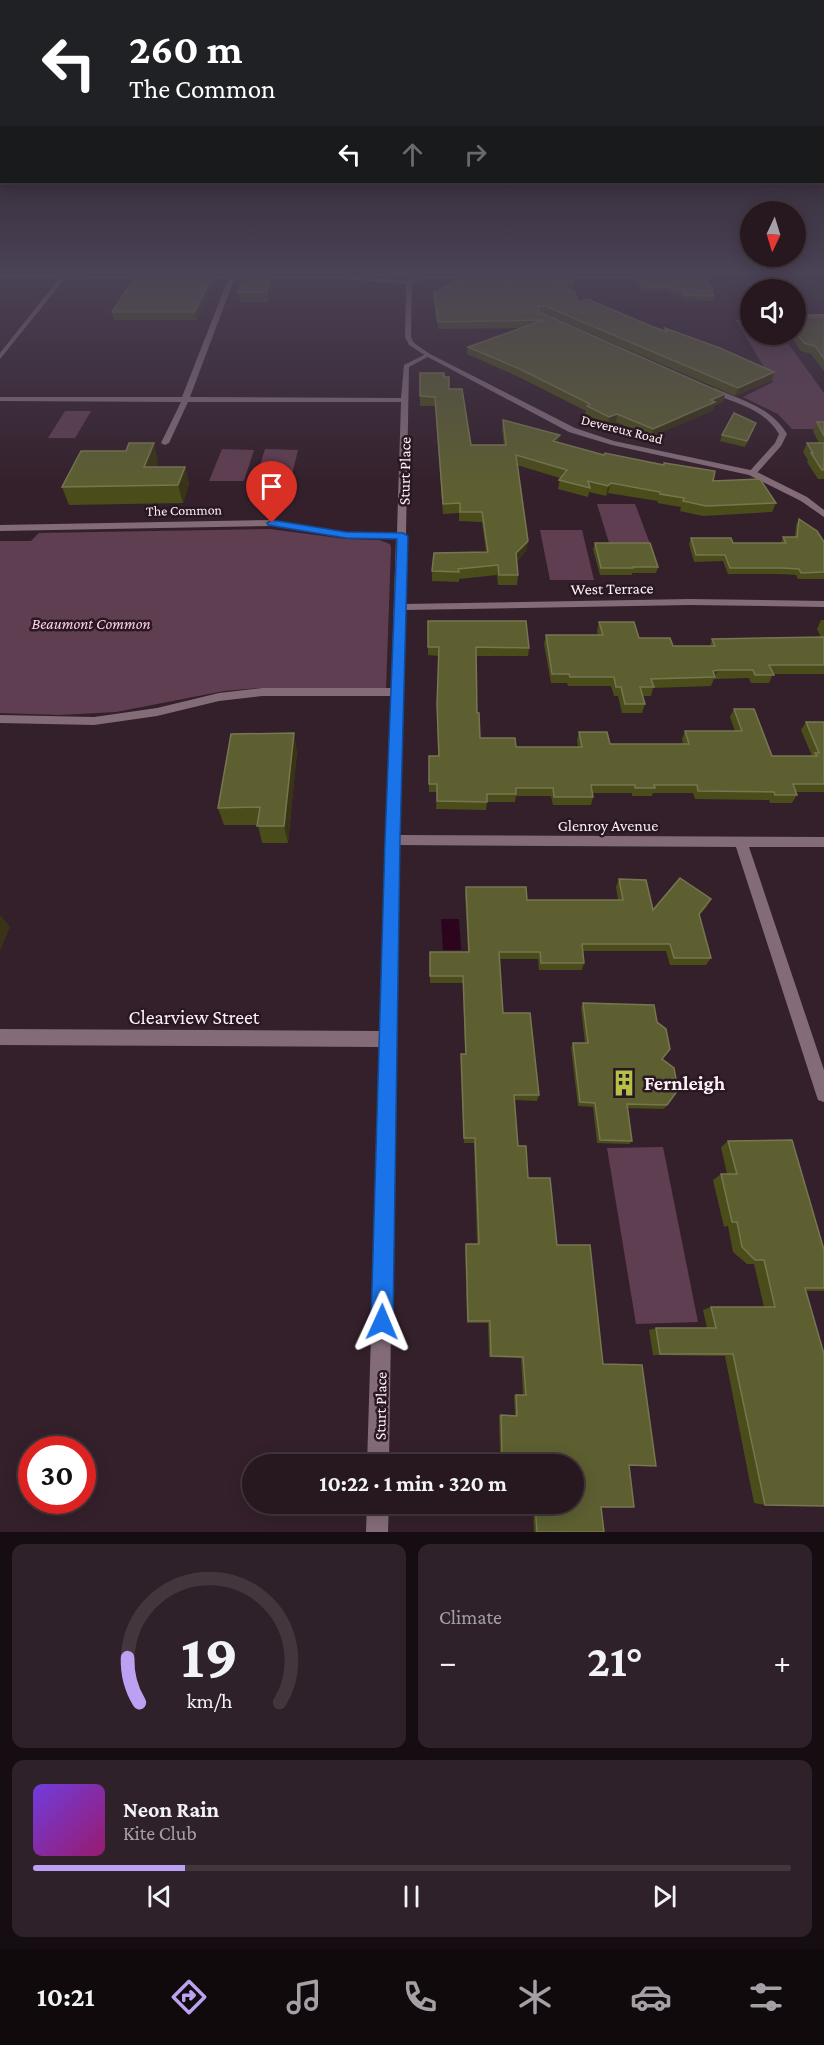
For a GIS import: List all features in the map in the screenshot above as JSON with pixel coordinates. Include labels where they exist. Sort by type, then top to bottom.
[{"type":"street","points":[[0,357],[10,344]]},
{"type":"street","points":[[165,443],[185,400],[206,344]]},
{"type":"street","name":"Devereux Road","points":[[412,344],[572,430],[612,443],[752,473],[804,499],[824,514]]},
{"type":"street","name":"Sturt Place","points":[[378,1454],[392,840],[403,536],[406,366],[428,355]]},
{"type":"street","points":[[703,386],[767,416],[780,426],[783,434],[778,444],[752,473]]},
{"type":"street","points":[[0,399],[406,400]]},
{"type":"street","name":"The Common","points":[[0,528],[272,523],[346,535],[403,536]]},
{"type":"street","name":"West Terrace","points":[[400,607],[690,602],[824,603]]},
{"type":"street","points":[[0,719],[94,721],[157,712],[219,697],[262,692],[398,692]]},
{"type":"street","name":"Glenroy Avenue","points":[[392,840],[824,843]]},
{"type":"street","points":[[741,842],[824,1094]]},
{"type":"street","name":"Clearview Street","points":[[0,1037],[388,1039]]},
{"type":"street","points":[[377,1532],[378,1514]]},
{"type":"green space","points":[[751,345],[789,345],[824,393],[824,429],[792,429],[778,414],[743,397],[773,382]]},
{"type":"green space","points":[[65,411],[91,411],[75,438],[48,438]]},
{"type":"green space","points":[[222,449],[254,450],[244,481],[209,481]]},
{"type":"green space","points":[[265,449],[298,450],[290,483],[255,482]]},
{"type":"green space","points":[[597,504],[635,504],[652,549],[611,549]]},
{"type":"green space","name":"Beaumont Common","points":[[270,529],[346,539],[379,540],[390,544],[386,689],[258,688],[224,691],[116,712],[60,715],[0,713],[0,541],[31,541],[39,533]]},
{"type":"green space","points":[[540,530],[582,530],[594,580],[550,580]]},
{"type":"green space","points":[[663,1147],[698,1322],[636,1324],[607,1148]]},
{"type":"shaded area","points":[[441,919],[459,919],[461,950],[443,950]]},
{"type":"building","points":[[475,344],[613,344],[725,394],[711,400],[715,402],[653,429],[617,414],[609,417],[587,406],[590,404],[522,370],[468,347]]},
{"type":"building","points":[[636,344],[710,344],[774,372],[738,388]]},
{"type":"building","points":[[809,344],[824,344],[824,359],[815,346]]},
{"type":"building","points":[[420,373],[444,373],[444,377],[449,377],[449,389],[462,389],[471,445],[506,445],[503,420],[560,435],[553,441],[604,455],[605,453],[664,465],[664,463],[715,471],[713,481],[760,479],[776,503],[706,506],[683,501],[684,498],[660,494],[660,492],[611,483],[608,486],[588,481],[590,488],[559,480],[567,470],[516,455],[528,541],[516,553],[518,575],[499,575],[498,565],[458,569],[459,572],[432,571],[434,553],[488,552],[482,512],[460,512],[460,503],[443,504],[435,397],[420,396]]},
{"type":"building","points":[[734,413],[756,423],[747,441],[722,435]]},
{"type":"building","points":[[817,422],[824,422],[824,436]]},
{"type":"building","points":[[129,443],[154,443],[144,467],[185,467],[178,485],[62,487],[81,451],[126,451]]},
{"type":"building","points":[[807,443],[824,443],[824,470],[811,453],[813,453]]},
{"type":"building","points":[[799,519],[817,531],[824,542],[824,572],[801,573],[799,569],[782,568],[730,568],[725,555],[696,555],[691,538],[731,538],[733,543],[786,543],[783,537],[797,537]]},
{"type":"building","points":[[595,543],[650,543],[658,567],[601,568]]},
{"type":"building","points":[[428,621],[526,621],[529,648],[476,647],[477,713],[479,713],[480,738],[515,738],[516,747],[582,747],[579,732],[607,732],[610,744],[689,744],[685,731],[742,731],[734,709],[754,709],[772,756],[817,756],[815,753],[819,753],[806,722],[824,722],[824,784],[793,784],[797,795],[775,795],[774,792],[698,791],[697,785],[654,785],[655,788],[635,788],[635,785],[591,785],[593,797],[554,797],[553,788],[516,788],[516,794],[487,794],[487,802],[437,801],[437,784],[429,784],[429,756],[439,756],[437,705],[439,647],[428,647]]},
{"type":"building","points":[[599,622],[634,622],[639,638],[670,638],[673,646],[715,646],[712,639],[824,637],[824,665],[769,665],[774,675],[755,675],[753,670],[718,670],[713,671],[715,677],[651,679],[654,687],[640,687],[645,704],[625,704],[621,687],[616,687],[614,677],[570,677],[569,674],[552,674],[546,635],[603,635]]},
{"type":"building","points":[[294,733],[284,826],[257,826],[260,807],[218,808],[231,734]]},
{"type":"building","points":[[680,878],[711,899],[699,914],[711,958],[674,958],[670,944],[582,944],[584,963],[541,963],[540,952],[499,952],[503,1013],[530,1013],[539,1095],[514,1095],[518,1146],[526,1146],[528,1178],[550,1178],[557,1245],[590,1245],[603,1364],[642,1365],[656,1466],[629,1465],[634,1507],[601,1507],[604,1532],[537,1532],[536,1514],[584,1514],[584,1454],[502,1454],[501,1415],[517,1416],[516,1395],[526,1395],[523,1357],[491,1356],[490,1321],[468,1321],[466,1244],[479,1244],[475,1138],[464,1138],[461,1054],[466,1054],[463,976],[430,976],[430,952],[469,952],[466,887],[526,887],[527,900],[623,900],[619,879],[646,880],[653,910]]},
{"type":"building","name":"Fernleigh","points":[[583,1003],[654,1005],[657,1022],[666,1029],[670,1049],[662,1059],[674,1068],[678,1090],[667,1105],[627,1104],[632,1141],[600,1140],[595,1103],[580,1102],[573,1043],[588,1043]]},
{"type":"building","points":[[792,1140],[824,1250],[824,1288],[805,1288],[824,1354],[824,1506],[765,1505],[733,1354],[660,1354],[656,1328],[716,1328],[711,1307],[775,1307],[764,1260],[755,1260],[742,1247],[737,1222],[732,1222],[721,1174],[737,1174],[728,1141]]},
{"type":"place","name":"Fernleigh","points":[[624,1083]]},
{"type":"route","points":[[272,523],[346,535],[403,536],[392,840],[382,1322]]}]
